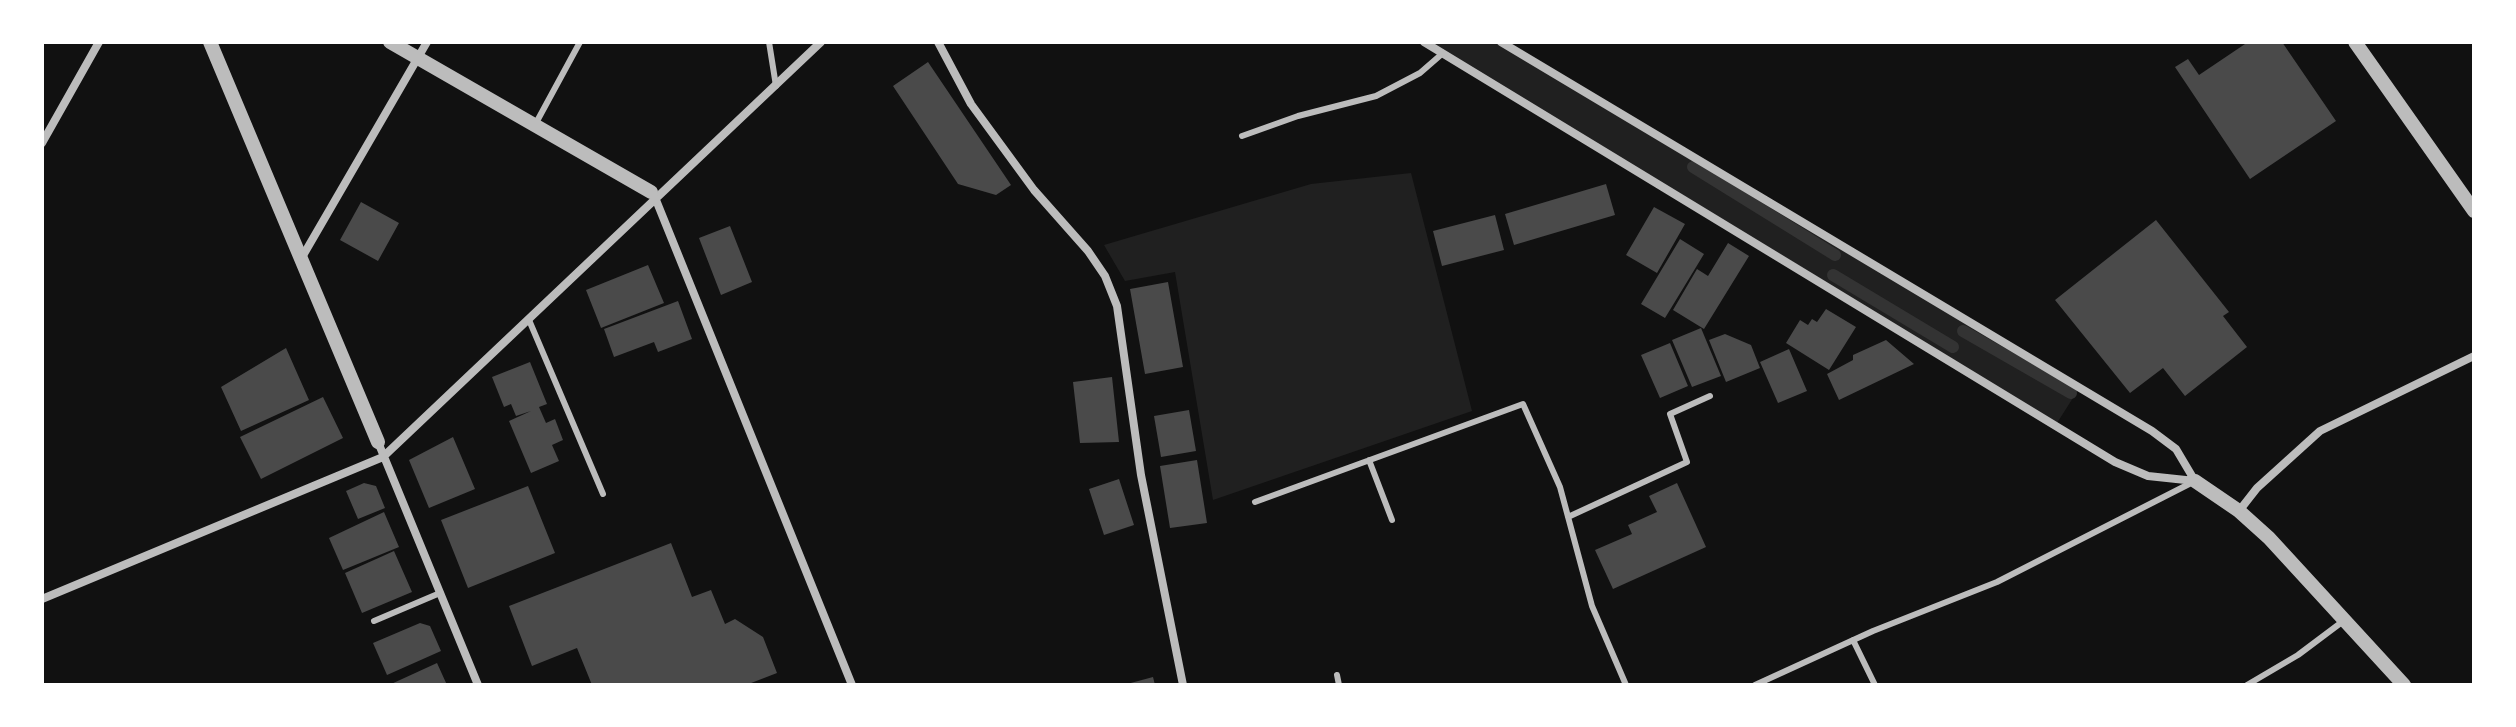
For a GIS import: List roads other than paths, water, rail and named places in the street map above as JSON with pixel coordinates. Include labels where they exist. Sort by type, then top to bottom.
[{"type":"street","points":[[42,143],[99,42]]},
{"type":"street","points":[[210,42],[299,262],[378,442],[478,685]]},
{"type":"street","points":[[390,42],[654,195],[852,685]]},
{"type":"street","points":[[299,262],[427,42]]},
{"type":"street","points":[[42,599],[383,457],[529,320],[654,195],[821,42]]},
{"type":"street","points":[[938,42],[971,104],[1034,190],[1088,251],[1105,276],[1117,306],[1141,475],[1183,685]]},
{"type":"street","points":[[1424,42],[2115,462],[2148,476],[2195,481]]},
{"type":"street","points":[[1501,42],[2152,431],[2176,449],[2195,481],[2239,511],[2269,538],[2342,622],[2404,685]]},
{"type":"street","points":[[2355,42],[2474,211]]},
{"type":"street","points":[[2239,511],[2257,488],[2320,431],[2474,356]]},
{"type":"lane","points":[[534,126],[580,42]]},
{"type":"lane","points":[[769,42],[776,86]]},
{"type":"lane","points":[[1242,136],[1298,116],[1376,96],[1420,73],[1443,53]]},
{"type":"lane","points":[[529,320],[603,494]]},
{"type":"lane","points":[[1568,517],[1687,462],[1670,414],[1710,396]]},
{"type":"lane","points":[[1255,502],[1523,404],[1560,487],[1592,606],[1626,685]]},
{"type":"lane","points":[[1369,460],[1392,520]]},
{"type":"lane","points":[[1755,685],[1853,640],[2011,575],[2195,481]]},
{"type":"lane","points":[[374,621],[440,593]]},
{"type":"lane","points":[[2247,685],[2298,655],[2342,622]]},
{"type":"lane","points":[[1853,640],[1875,685]]},
{"type":"lane","points":[[1337,675],[1339,685]]},
{"type":"waterway","points":[[1693,167],[1835,255]]},
{"type":"waterway","points":[[1833,275],[1953,347]]},
{"type":"waterway","points":[[1963,331],[2071,393]]}]
